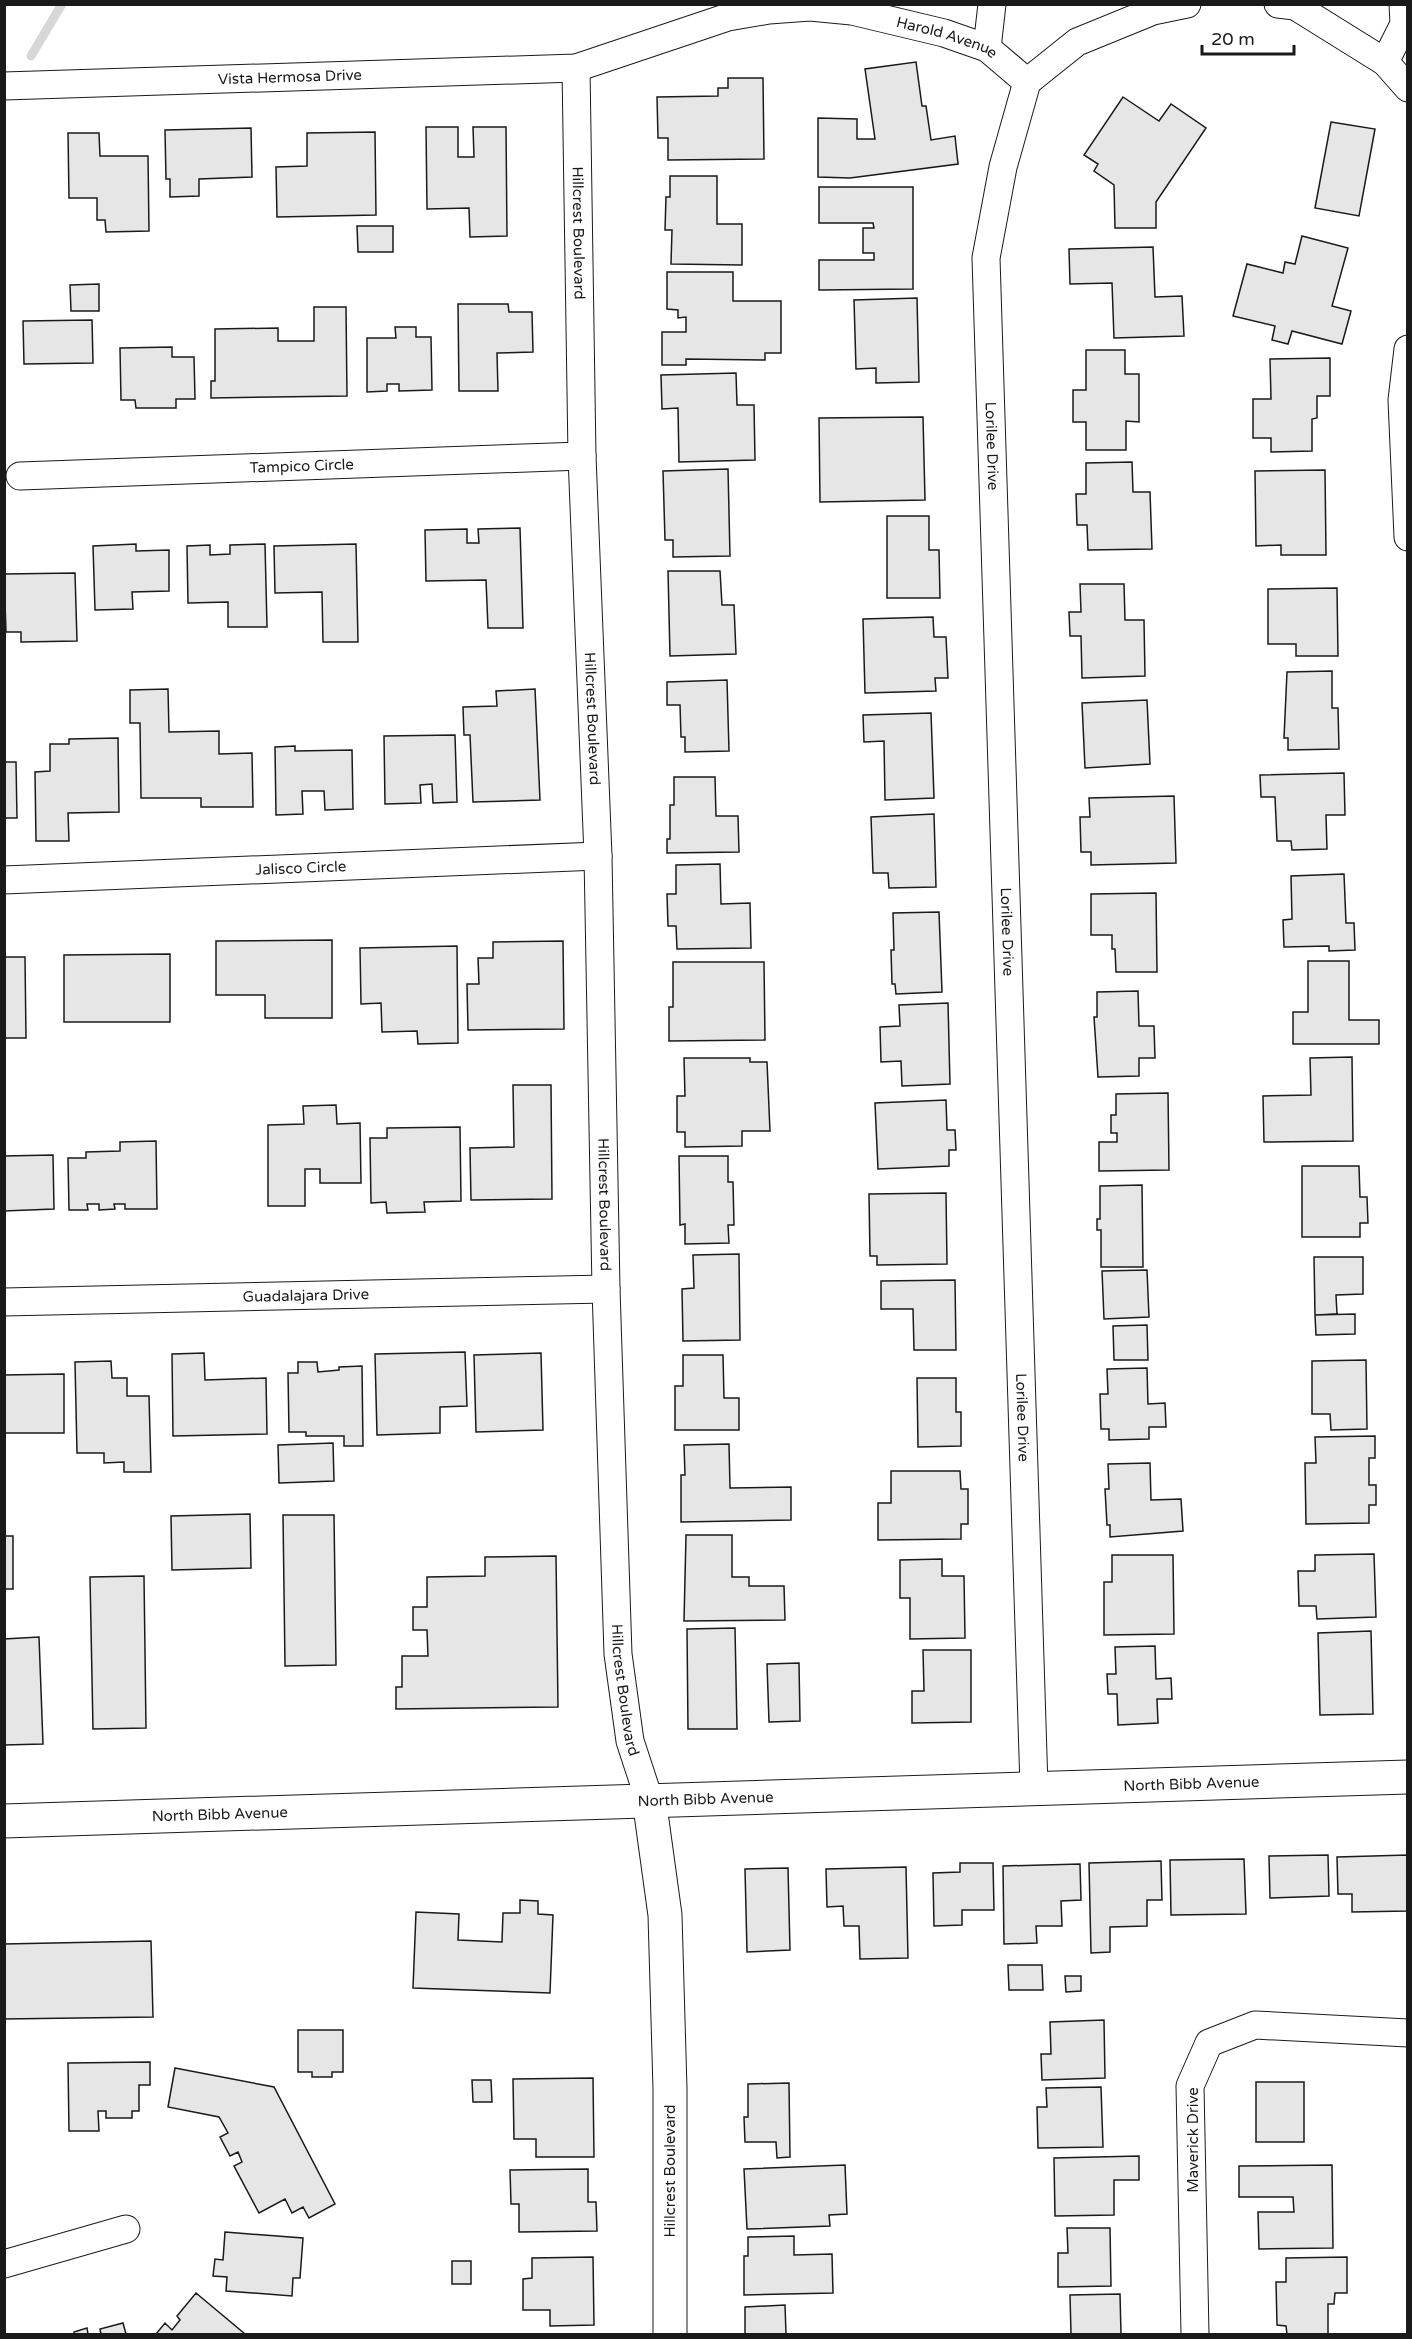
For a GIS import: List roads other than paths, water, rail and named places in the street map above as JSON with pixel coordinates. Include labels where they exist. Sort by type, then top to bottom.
[{"type":"main road","name":"North Bibb Avenue","points":[[4,1821],[1407,1777]]},
{"type":"main road","name":"Hillcrest Boulevard","points":[[649,1799],[665,1915],[670,2089],[670,2334]]},
{"type":"street","points":[[987,48],[992,4]]},
{"type":"street","points":[[1027,82],[1077,42],[1153,11],[1187,4]]},
{"type":"street","points":[[1278,4],[1295,6],[1385,62],[1407,88]]},
{"type":"street","points":[[1385,62],[1404,24],[1403,4]]},
{"type":"street","name":"Harold Avenue","points":[[576,68],[728,17],[769,9],[810,8],[852,11],[944,33],[987,48],[1027,82]]},
{"type":"street","name":"Vista Hermosa Drive","points":[[4,86],[576,68]]},
{"type":"street","name":"Hillcrest Boulevard","points":[[576,68],[582,456],[598,856],[606,1289],[618,1654],[630,1741],[649,1799]]},
{"type":"street","name":"Lorilee Drive","points":[[1027,82],[1003,167],[986,258],[1034,1788]]},
{"type":"street","points":[[1407,349],[1402,400],[1407,537]]},
{"type":"street","name":"Tampico Circle","points":[[20,476],[582,456]]},
{"type":"street","name":"Jalisco Circle","points":[[4,880],[598,856]]},
{"type":"street","name":"Guadalajara Drive","points":[[4,1302],[606,1289]]},
{"type":"street","name":"Maverick Drive","points":[[1195,2334],[1190,2086],[1209,2043],[1255,2025],[1407,2033]]},
{"type":"street","points":[[4,2264],[126,2229]]},
{"type":"waterway","points":[[31,56],[62,4]]}]
